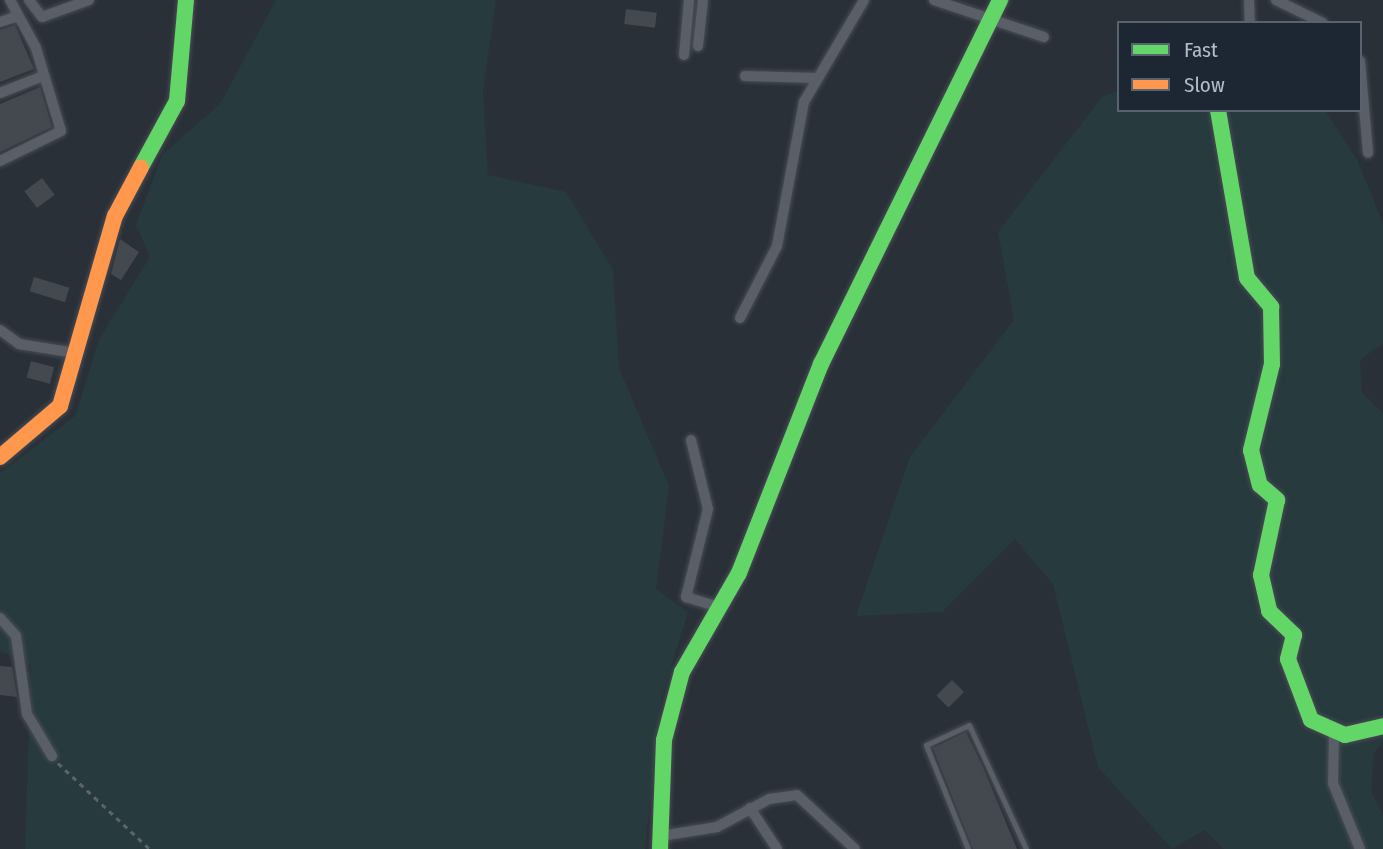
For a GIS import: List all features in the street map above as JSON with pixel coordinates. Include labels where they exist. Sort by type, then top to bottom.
[{"type":"street","points":[[0,161],[60,136],[43,76],[10,0]]},
{"type":"street","points":[[29,0],[42,17],[89,0]]},
{"type":"street","points":[[0,457],[60,406],[115,216],[163,138],[177,101],[186,0]]},
{"type":"street","points":[[684,55],[689,0]]},
{"type":"street","points":[[698,46],[703,0]]},
{"type":"street","points":[[740,318],[777,246],[796,125],[817,78],[864,0]]},
{"type":"street","points":[[934,0],[1044,37]]},
{"type":"street","points":[[855,849],[797,795],[750,808],[717,827],[661,842],[671,701],[718,607],[739,573],[821,364],[1000,0]]},
{"type":"street","points":[[1249,0],[1250,21]]},
{"type":"street","points":[[1276,0],[1319,21]]},
{"type":"street","points":[[0,22],[18,16]]},
{"type":"street","points":[[0,93],[43,76]]},
{"type":"street","points":[[745,76],[817,78]]},
{"type":"street","points":[[1362,84],[1368,153]]},
{"type":"street","points":[[1218,112],[1247,278],[1271,307],[1272,364],[1251,450],[1261,485],[1277,500],[1261,575],[1269,611],[1294,635],[1288,659],[1303,705],[1311,720],[1335,733],[1352,736],[1383,726]]},
{"type":"street","points":[[0,330],[19,344],[75,353]]},
{"type":"street","points":[[691,440],[708,509],[686,597],[718,607]]},
{"type":"street","points":[[0,618],[16,636],[27,714],[52,756]]},
{"type":"street","points":[[1335,733],[1333,783],[1360,849]]},
{"type":"street","points":[[750,808],[777,849]]},
{"type":"lane","points":[[968,849],[926,745],[969,725],[1026,849]]},
{"type":"path","points":[[52,756],[150,849]]},
{"type":"green space","points":[[276,0],[496,0],[483,90],[488,175],[566,192],[613,270],[619,368],[669,486],[656,589],[688,612],[662,697],[645,849],[25,849],[31,665],[0,651],[0,473],[76,415],[99,339],[150,257],[136,225],[162,155],[220,104]]},
{"type":"green space","points":[[1117,91],[1117,112],[1326,112],[1357,160],[1383,223],[1383,343],[1360,360],[1362,393],[1383,413],[1383,742],[1374,753],[1371,791],[1383,815],[1383,849],[1224,849],[1204,830],[1172,849],[1098,767],[1053,584],[1015,539],[942,612],[856,616],[910,457],[1014,320],[998,232],[1102,97]]},
{"type":"building","points":[[626,9],[657,13],[655,28],[624,24]]},
{"type":"building","points":[[15,25],[34,69],[0,82],[0,30]]},
{"type":"building","points":[[40,87],[52,127],[0,152],[0,104]]},
{"type":"building","points":[[42,178],[55,195],[37,208],[24,191]]},
{"type":"building","points":[[120,239],[139,252],[121,280],[111,274]]},
{"type":"building","points":[[34,277],[69,288],[65,302],[30,291]]},
{"type":"building","points":[[31,361],[54,367],[50,384],[27,377]]},
{"type":"building","points":[[0,666],[12,667],[17,697],[0,695]]},
{"type":"building","points":[[952,680],[964,692],[948,708],[936,696]]},
{"type":"building","points":[[966,732],[1017,849],[973,849],[933,748]]},
{"type":"traffic: fast","points":[[141,167],[177,101],[186,0]]},
{"type":"traffic: fast","points":[[660,849],[664,740],[682,672],[739,573],[821,364],[1000,0]]},
{"type":"traffic: fast","points":[[1218,112],[1247,278],[1271,307],[1272,364],[1251,450],[1260,485],[1277,500],[1261,575],[1269,611],[1294,635],[1288,659],[1311,720],[1345,735],[1383,726]]},
{"type":"traffic: slow","points":[[0,457],[60,406],[115,216],[141,167]]}]
